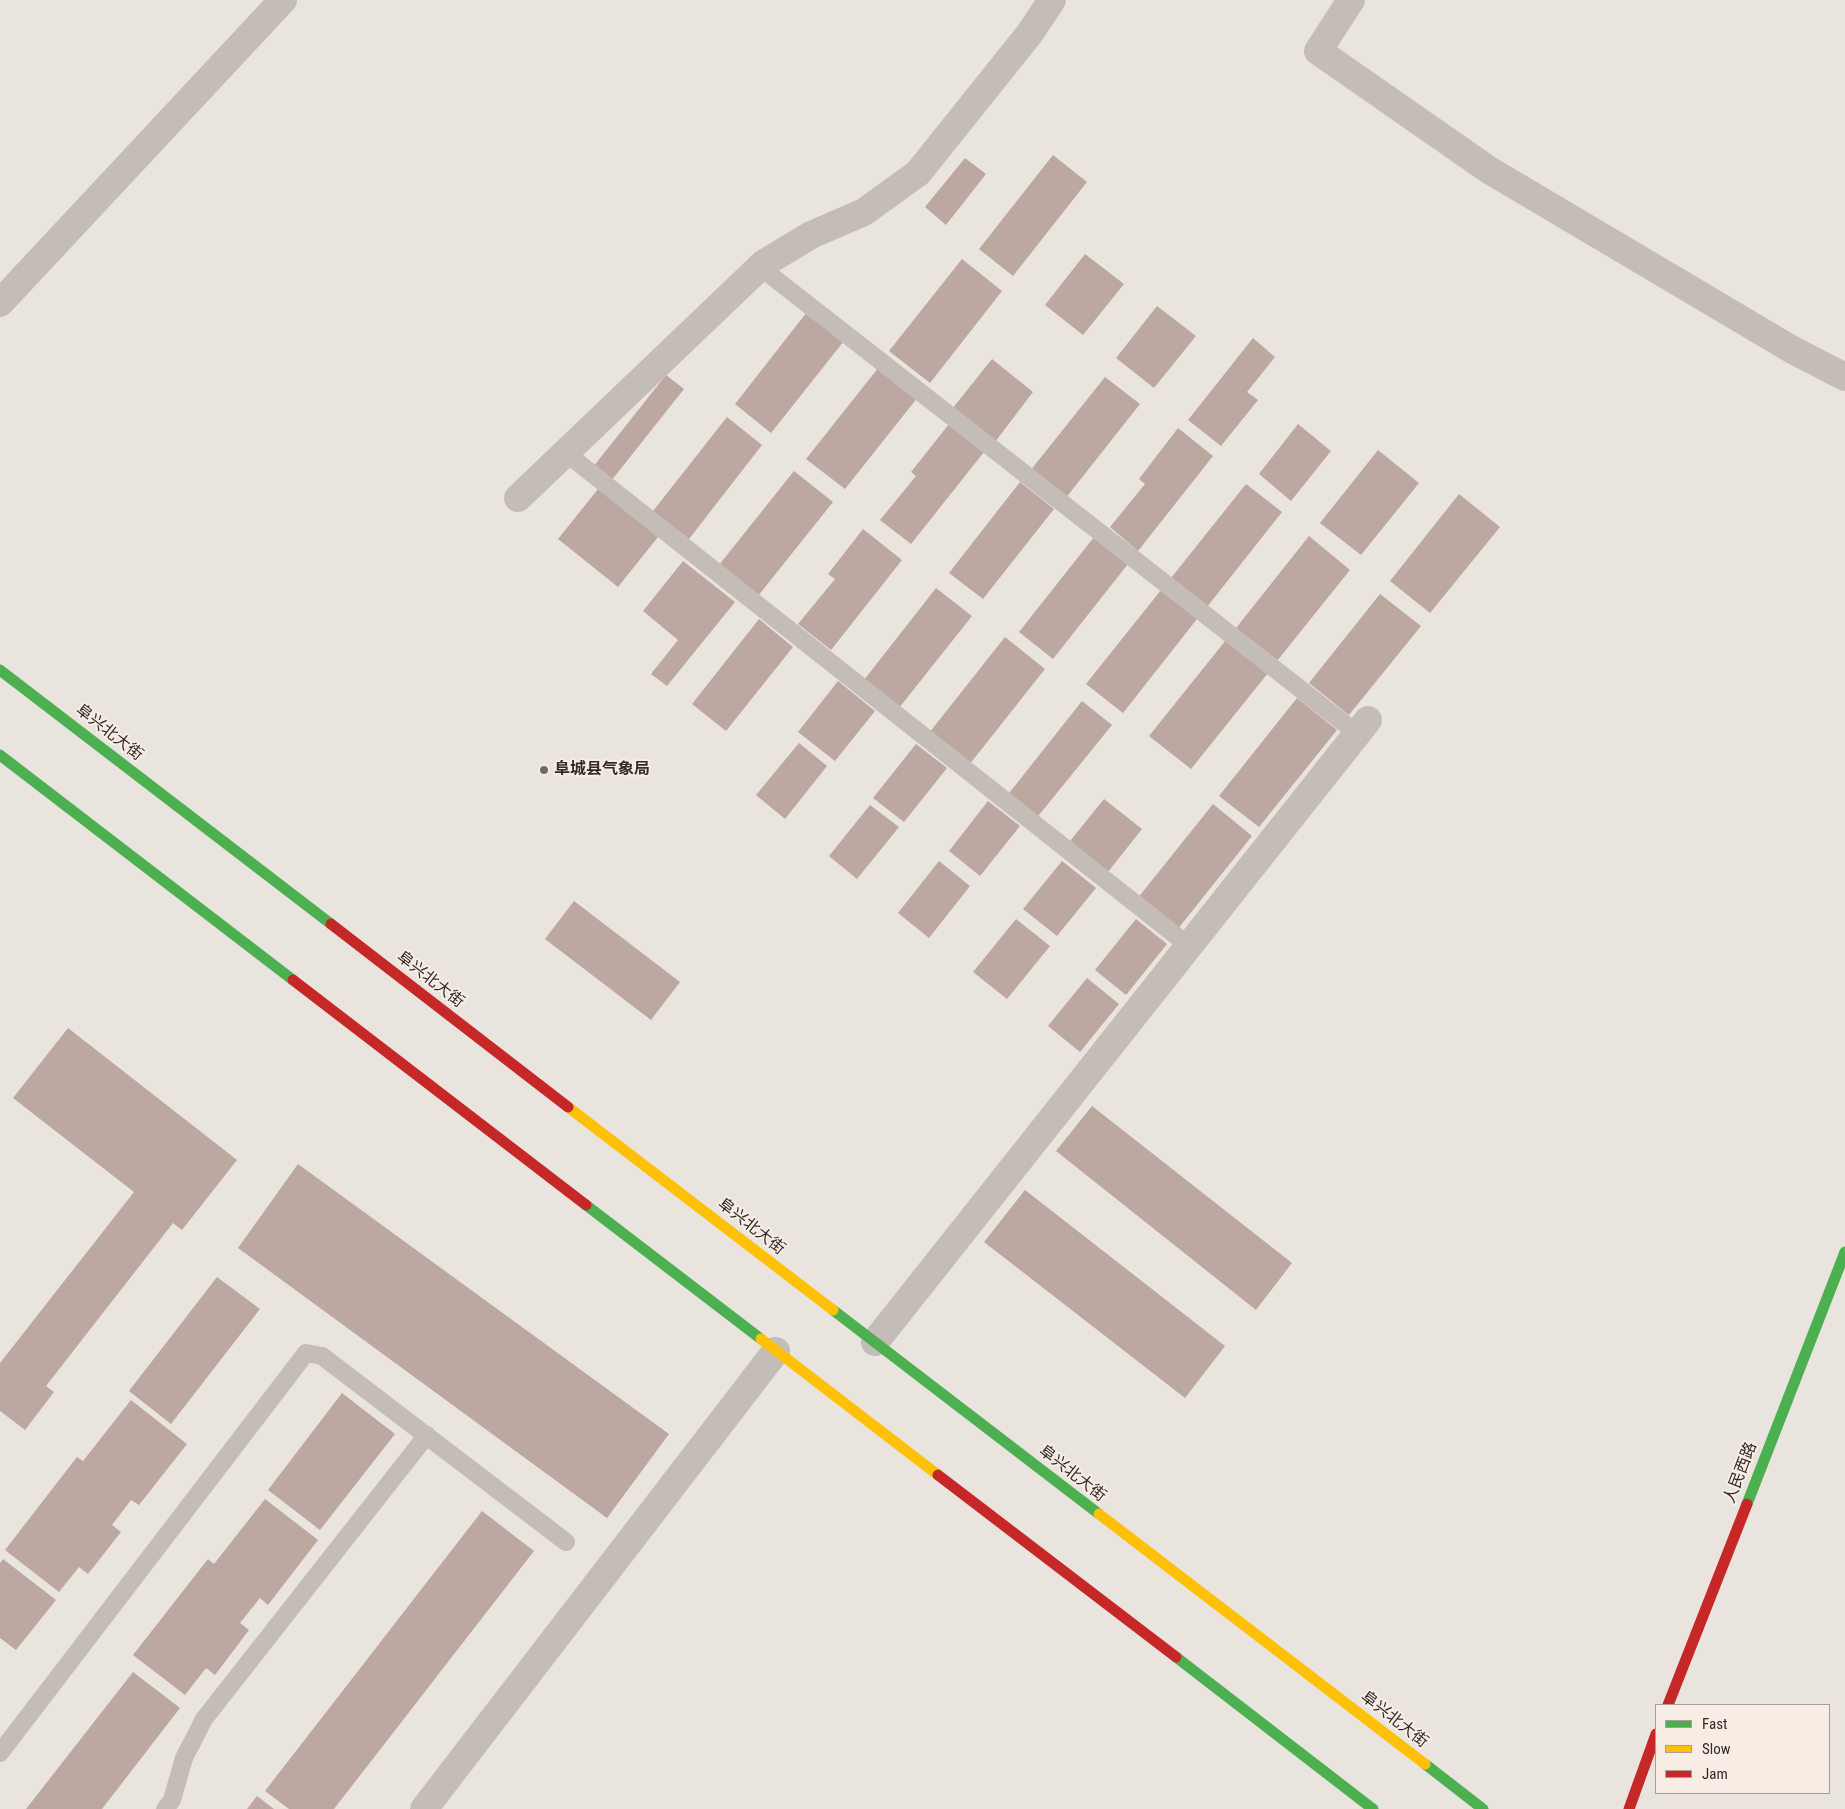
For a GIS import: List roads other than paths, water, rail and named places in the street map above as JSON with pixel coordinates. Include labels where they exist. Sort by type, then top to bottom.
[{"type":"main road","name":"阜兴北大街","points":[[0,670],[1483,1809]]},
{"type":"main road","points":[[0,755],[1373,1809]]},
{"type":"main road","name":"人民西路","points":[[1668,1704],[1845,1252]]},
{"type":"main road","points":[[1629,1809],[1655,1737]]},
{"type":"street","points":[[0,302],[283,0]]},
{"type":"street","points":[[518,498],[760,268],[811,235],[864,212],[918,173],[1030,33],[1052,0]]},
{"type":"street","points":[[1351,0],[1318,51],[1488,170],[1791,349],[1845,377]]},
{"type":"street","points":[[875,1342],[1363,727]]},
{"type":"street","points":[[424,1809],[776,1351]]},
{"type":"lane","points":[[760,268],[1363,727]]},
{"type":"lane","points":[[566,453],[1189,946]]},
{"type":"lane","points":[[0,1753],[306,1353],[322,1356],[427,1434],[566,1542]]},
{"type":"lane","points":[[165,1809],[172,1800],[184,1758],[204,1719],[427,1434]]},
{"type":"place","name":"阜城县气象局","points":[[544,770]]}]
